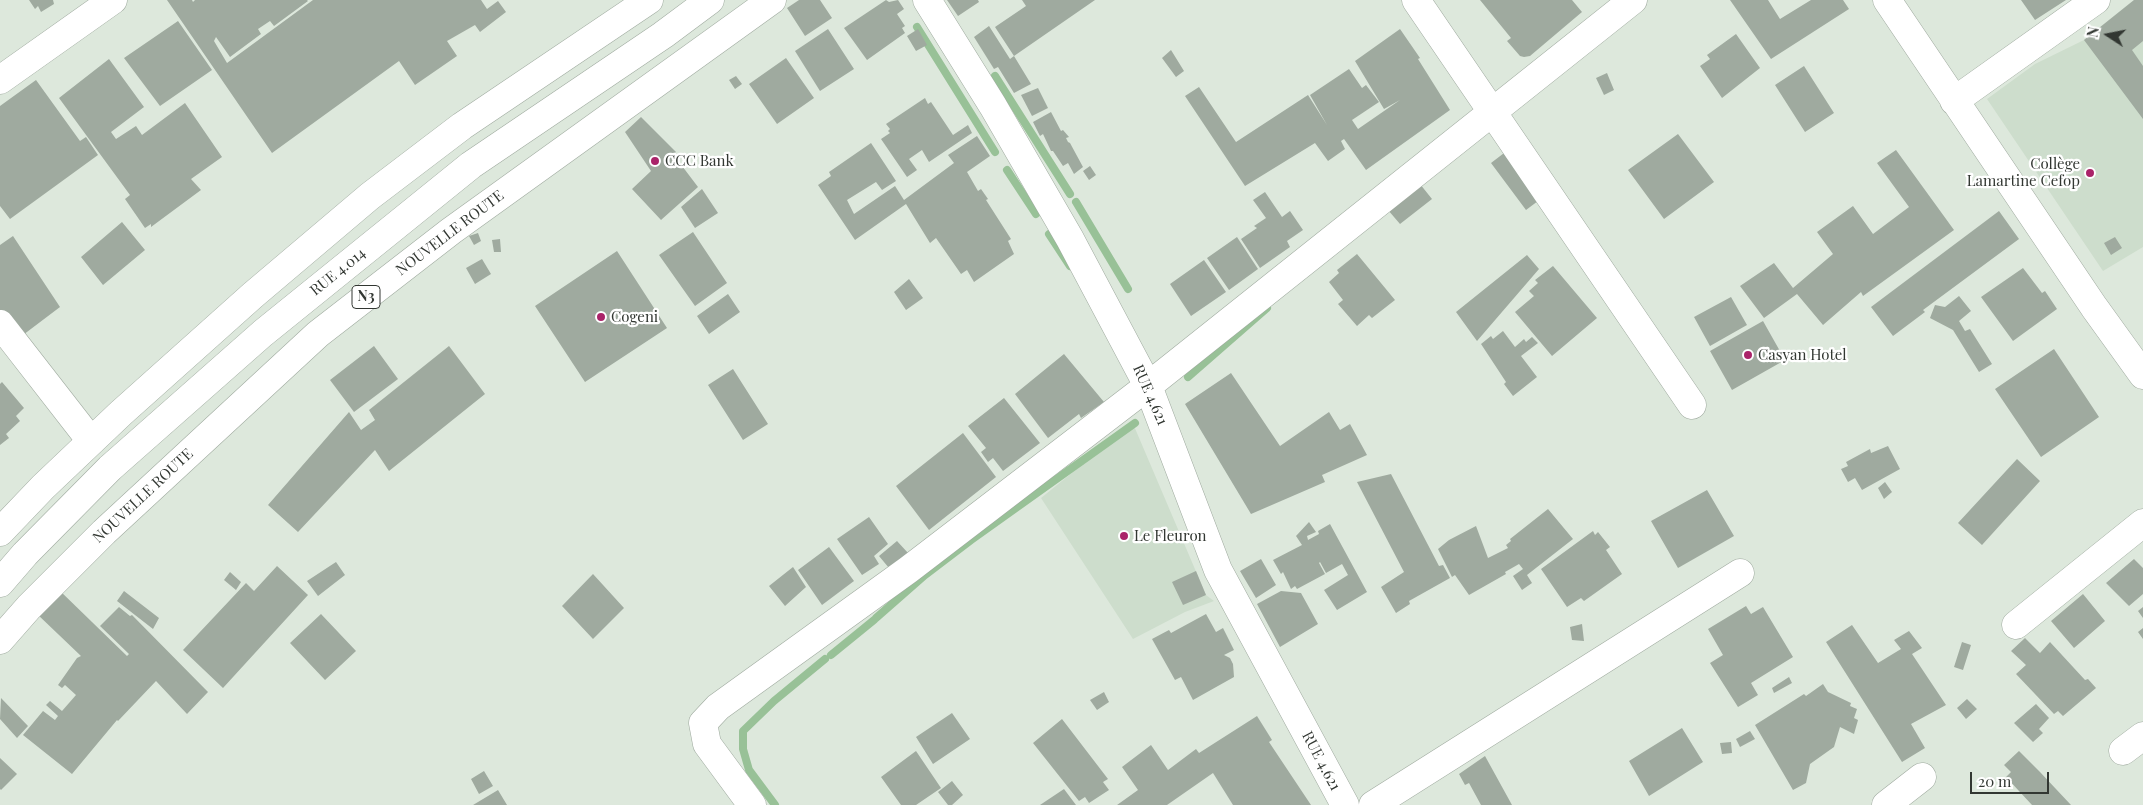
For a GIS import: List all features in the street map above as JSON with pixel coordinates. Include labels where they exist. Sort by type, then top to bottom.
[{"type":"main road","points":[[0,80],[113,0]]},
{"type":"main road","points":[[0,532],[43,487],[92,441],[253,295],[370,196],[462,126],[649,0]]},
{"type":"main road","name":"RUE 4.014","points":[[0,583],[110,468],[263,332],[471,165],[663,35],[710,0]]},
{"type":"main road","name":"NOUVELLE ROUTE","points":[[0,640],[29,607],[104,532],[318,334],[451,231],[772,0]]},
{"type":"main road","name":"RUE 4.621","points":[[926,0],[993,106],[1070,239],[1148,386],[1218,570],[1345,805]]},
{"type":"main road","points":[[1416,0],[1692,405]]},
{"type":"main road","points":[[752,805],[707,744],[703,722],[718,708],[908,570],[1148,386],[1633,0]]},
{"type":"main road","points":[[1887,0],[2094,307],[2143,376]]},
{"type":"main road","points":[[1954,101],[2096,0]]},
{"type":"main road","points":[[0,324],[92,441]]},
{"type":"main road","points":[[2016,625],[2143,523]]},
{"type":"main road","points":[[1373,805],[1740,573]]},
{"type":"main road","points":[[1886,805],[1922,777]]},
{"type":"shaded area","name":"Collège Lamartine Cefop","points":[[2134,0],[2143,0],[2143,247],[2103,271],[1987,99],[2035,64],[2084,40]]},
{"type":"shaded area","name":"Le Fleuron","points":[[1134,426],[1206,595],[1214,601],[1185,612],[1133,639],[1041,498],[1094,455]]},
{"type":"building","points":[[29,0],[53,0],[54,4],[41,12],[38,6],[35,9]]},
{"type":"building","points":[[167,0],[192,0],[193,2],[195,0],[308,1],[274,26],[270,21],[258,29],[261,34],[230,57],[216,37],[214,41],[227,63],[313,0],[481,0],[487,9],[498,1],[506,12],[480,32],[475,25],[447,41],[457,56],[415,85],[399,61],[272,153]]},
{"type":"building","points":[[799,0],[820,0],[832,18],[805,36],[787,8]]},
{"type":"building","points":[[886,0],[889,2],[898,0],[904,9],[897,14],[905,26],[902,28],[905,33],[867,60],[844,28]]},
{"type":"building","points":[[947,0],[978,0],[979,2],[958,16]]},
{"type":"building","points":[[1022,0],[1095,0],[1014,56],[995,27],[1026,6]]},
{"type":"building","points":[[1480,0],[1572,0],[1582,12],[1530,56],[1524,57],[1520,56],[1507,41],[1511,38]]},
{"type":"building","points":[[1730,0],[1768,0],[1780,19],[1811,0],[1843,0],[1849,9],[1771,59]]},
{"type":"building","points":[[2021,0],[2066,0],[2035,20]]},
{"type":"building","points":[[2134,0],[2143,0],[2143,41],[2132,50],[2143,66],[2143,119],[2084,40]]},
{"type":"building","points":[[178,21],[212,70],[160,106],[124,58]]},
{"type":"building","points":[[989,26],[1010,59],[1014,56],[1031,84],[1014,93],[998,67],[994,69],[974,37]]},
{"type":"building","points":[[828,29],[854,69],[820,91],[795,51]]},
{"type":"building","points":[[918,29],[927,45],[916,51],[907,36]]},
{"type":"building","points":[[1400,29],[1420,58],[1418,59],[1450,110],[1366,170],[1344,139],[1341,141],[1345,149],[1328,161],[1315,143],[1245,186],[1185,96],[1199,87],[1236,142],[1308,95],[1327,125],[1310,95],[1349,69],[1362,88],[1366,85],[1379,102],[1352,120],[1358,129],[1400,100],[1384,109],[1355,61]]},
{"type":"building","points":[[1736,34],[1760,68],[1722,98],[1700,66],[1710,59],[1707,55]]},
{"type":"building","points":[[1171,50],[1184,71],[1176,77],[1162,58]]},
{"type":"building","points":[[786,58],[814,98],[777,124],[749,84]]},
{"type":"building","points":[[109,59],[144,107],[111,132],[116,139],[136,126],[142,135],[185,103],[222,157],[191,179],[201,190],[151,227],[151,224],[145,228],[125,199],[130,195],[59,98]]},
{"type":"building","points":[[1804,66],[1834,113],[1805,132],[1775,85]]},
{"type":"building","points":[[1607,73],[1614,90],[1604,95],[1596,78]]},
{"type":"building","points":[[736,76],[742,84],[735,89],[729,80]]},
{"type":"building","points":[[36,80],[80,141],[86,137],[98,155],[10,219],[0,206],[0,106]]},
{"type":"building","points":[[1038,88],[1048,108],[1032,116],[1021,95]]},
{"type":"building","points":[[925,98],[928,104],[931,102],[953,135],[968,125],[972,133],[929,162],[922,150],[909,159],[917,170],[907,177],[881,139],[890,133],[888,131],[890,129],[886,124]]},
{"type":"building","points":[[1051,112],[1061,131],[1063,130],[1069,137],[1066,138],[1083,167],[1074,174],[1068,163],[1063,166],[1053,151],[1051,151],[1043,134],[1040,136],[1033,122]]},
{"type":"building","points":[[641,117],[676,152],[673,154],[698,187],[661,220],[632,189],[651,171],[625,132]]},
{"type":"building","points":[[1678,134],[1714,182],[1664,219],[1628,170]]},
{"type":"building","points":[[977,136],[990,156],[967,172],[978,191],[981,189],[988,199],[986,200],[1011,239],[1008,241],[1014,254],[974,282],[967,270],[961,274],[936,238],[930,243],[906,204],[855,240],[818,185],[831,176],[829,172],[871,143],[896,181],[882,190],[876,182],[847,200],[854,214],[895,186],[904,200],[954,163],[948,155]]},
{"type":"building","points":[[1508,150],[1542,198],[1526,210],[1491,163]]},
{"type":"building","points":[[1896,150],[1954,230],[1863,296],[1861,292],[1823,325],[1797,294],[1764,318],[1740,286],[1774,263],[1793,288],[1833,254],[1817,232],[1853,206],[1873,234],[1909,207],[1877,163]]},
{"type":"building","points":[[1090,166],[1096,175],[1089,180],[1083,171]]},
{"type":"building","points":[[1420,184],[1432,199],[1400,224],[1388,210]]},
{"type":"building","points":[[702,189],[718,213],[695,228],[681,207]]},
{"type":"building","points":[[1265,192],[1282,217],[1290,211],[1303,230],[1287,241],[1290,247],[1260,268],[1241,239],[1257,228],[1254,226],[1266,218],[1253,200]]},
{"type":"building","points":[[1999,211],[2019,239],[1923,310],[1925,312],[1893,336],[1871,307]]},
{"type":"building","points":[[122,222],[145,250],[103,285],[81,257]]},
{"type":"building","points":[[693,232],[727,283],[695,306],[659,255]]},
{"type":"building","points":[[478,233],[481,241],[474,245],[469,236]]},
{"type":"building","points":[[13,236],[60,307],[19,338],[0,310],[0,245]]},
{"type":"building","points":[[1237,237],[1258,269],[1229,290],[1207,258]]},
{"type":"building","points":[[2115,237],[2122,248],[2111,255],[2104,243]]},
{"type":"building","points":[[500,239],[501,252],[494,252],[492,240]]},
{"type":"building","name":"Cogeni","points":[[617,251],[667,328],[585,382],[535,306]]},
{"type":"building","points":[[1357,254],[1395,300],[1372,318],[1369,315],[1357,326],[1338,304],[1343,300],[1329,282],[1339,273],[1337,270]]},
{"type":"building","points":[[1527,255],[1539,269],[1477,341],[1456,312]]},
{"type":"building","points":[[482,259],[491,274],[475,284],[466,268]]},
{"type":"building","points":[[1204,260],[1226,292],[1191,316],[1170,284]]},
{"type":"building","points":[[1553,266],[1597,318],[1552,356],[1515,312],[1534,296],[1529,291],[1538,283],[1535,280]]},
{"type":"building","points":[[2023,268],[2042,293],[2045,291],[2057,309],[2013,341],[1981,297]]},
{"type":"building","points":[[909,279],[923,298],[906,310],[894,292]]},
{"type":"building","points":[[728,294],[740,312],[709,334],[697,316]]},
{"type":"building","points":[[1959,296],[1971,311],[1959,321],[1965,331],[1970,329],[1992,364],[1979,372],[1953,330],[1930,318],[1935,305],[1945,307]]},
{"type":"building","points":[[1731,297],[1747,325],[1710,346],[1694,317]]},
{"type":"building","name":"Casyan Hotel","points":[[1763,321],[1785,360],[1732,390],[1710,351]]},
{"type":"building","points":[[1503,331],[1515,347],[1524,339],[1526,342],[1532,337],[1538,343],[1521,356],[1537,377],[1513,396],[1481,344],[1491,336],[1493,339]]},
{"type":"building","points":[[374,346],[398,379],[354,412],[330,380]]},
{"type":"building","points":[[449,346],[485,394],[389,471],[375,450],[298,532],[268,505],[349,412],[361,430],[375,420],[369,410]]},
{"type":"building","points":[[2054,349],[2099,417],[2041,457],[1995,389]]},
{"type":"building","points":[[1064,354],[1104,402],[1081,418],[1079,414],[1048,438],[1015,394]]},
{"type":"building","points":[[733,369],[768,424],[743,440],[708,385]]},
{"type":"building","points":[[1231,373],[1280,446],[1329,412],[1340,430],[1350,424],[1367,455],[1322,475],[1325,482],[1251,514],[1185,404]]},
{"type":"building","points":[[2,382],[24,408],[16,416],[20,421],[6,434],[9,438],[0,445],[0,384]]},
{"type":"building","points":[[1004,398],[1040,443],[1003,471],[993,458],[988,462],[981,452],[986,448],[968,426]]},
{"type":"building","points":[[963,433],[996,477],[929,530],[896,486]]},
{"type":"building","points":[[1888,446],[1900,469],[1862,490],[1855,478],[1848,482],[1841,469],[1848,466],[1846,462],[1870,449],[1871,453]]},
{"type":"building","points":[[2017,459],[2040,481],[1982,545],[1958,523]]},
{"type":"building","points":[[1391,474],[1439,566],[1443,565],[1450,578],[1409,601],[1410,604],[1396,613],[1381,587],[1404,572],[1357,482]]},
{"type":"building","points":[[1885,482],[1892,492],[1884,499],[1878,488]]},
{"type":"building","points":[[1707,490],[1734,536],[1678,568],[1651,521]]},
{"type":"building","points":[[1548,509],[1573,539],[1527,575],[1532,583],[1522,590],[1513,576],[1523,569],[1519,564],[1505,572],[1506,574],[1469,595],[1455,575],[1452,577],[1438,549],[1449,540],[1476,526],[1488,558],[1508,548],[1506,545],[1511,541],[1510,539]]},
{"type":"building","points":[[869,517],[888,544],[874,556],[879,564],[862,575],[837,539]]},
{"type":"building","points":[[1309,522],[1316,532],[1307,536],[1308,540],[1319,534],[1318,531],[1330,524],[1367,592],[1337,610],[1324,590],[1348,575],[1342,564],[1326,573],[1320,562],[1325,574],[1297,589],[1295,586],[1291,589],[1283,572],[1281,574],[1273,560],[1302,545],[1296,536]]},
{"type":"building","points":[[1593,531],[1595,535],[1598,532],[1610,547],[1606,550],[1622,574],[1584,601],[1581,598],[1567,607],[1541,569]]},
{"type":"building","points":[[897,541],[908,553],[889,568],[879,556]]},
{"type":"building","points":[[829,547],[854,581],[822,605],[798,570]]},
{"type":"building","points":[[1261,559],[1276,585],[1256,598],[1240,571]]},
{"type":"building","points":[[2134,559],[2143,568],[2143,594],[2129,606],[2106,583]]},
{"type":"building","points":[[336,562],[345,575],[318,596],[307,581]]},
{"type":"building","points":[[277,566],[308,595],[223,688],[183,650],[246,583],[254,591]]},
{"type":"building","points":[[793,567],[806,587],[785,606],[769,586]]},
{"type":"building","points":[[1196,571],[1206,595],[1183,605],[1172,582]]},
{"type":"building","points":[[230,572],[241,582],[236,590],[224,580]]},
{"type":"building","points":[[593,574],[624,608],[593,639],[562,606]]},
{"type":"building","points":[[57,588],[127,656],[129,654],[100,626],[119,607],[130,616],[132,615],[208,692],[187,714],[156,681],[117,720],[72,774],[23,735],[43,711],[55,720],[58,716],[46,705],[50,701],[62,711],[76,695],[65,685],[62,688],[58,685],[77,658],[81,656],[36,613]]},
{"type":"building","points":[[124,591],[159,618],[153,629],[117,601]]},
{"type":"building","points":[[1281,591],[1301,593],[1318,624],[1280,647],[1257,604]]},
{"type":"building","points":[[2083,594],[2105,621],[2074,648],[2051,621]]},
{"type":"building","points":[[1746,606],[1751,614],[1763,607],[1793,657],[1751,683],[1758,695],[1738,707],[1710,663],[1723,655],[1708,629]]},
{"type":"building","points":[[2143,607],[2143,618],[2138,611]]},
{"type":"building","points":[[321,614],[356,651],[325,680],[290,643]]},
{"type":"building","points":[[1206,614],[1216,632],[1223,628],[1234,650],[1224,655],[1230,658],[1233,664],[1234,677],[1193,700],[1181,677],[1175,680],[1152,639],[1169,630],[1171,633]]},
{"type":"building","points":[[1582,624],[1584,641],[1572,640],[1570,627]]},
{"type":"building","points":[[1852,625],[1878,663],[1901,649],[1894,640],[1909,631],[1922,648],[1912,654],[1946,705],[1911,724],[1925,748],[1902,762],[1826,642]]},
{"type":"building","points":[[2143,628],[2143,639],[2138,632]]},
{"type":"building","points":[[2025,638],[2040,653],[2050,642],[2085,680],[2088,679],[2096,688],[2063,716],[2058,711],[2054,714],[2016,674],[2026,665],[2011,651]]},
{"type":"building","points":[[1962,642],[1971,645],[1963,670],[1954,667]]},
{"type":"building","points":[[1789,677],[1792,683],[1774,693],[1772,688]]},
{"type":"building","points":[[1823,684],[1828,692],[1851,703],[1850,706],[1857,709],[1854,718],[1858,720],[1854,734],[1840,727],[1834,747],[1810,764],[1806,783],[1793,790],[1755,725]]},
{"type":"building","points":[[1104,692],[1109,702],[1097,710],[1090,700]]},
{"type":"building","points":[[1,698],[28,726],[17,738],[0,719]]},
{"type":"building","points":[[1967,699],[1977,709],[1966,719],[1957,708]]},
{"type":"building","points":[[2036,704],[2049,718],[2039,729],[2043,733],[2033,742],[2014,723]]},
{"type":"building","points":[[952,713],[970,739],[933,764],[916,737]]},
{"type":"building","points":[[1257,716],[1272,740],[1269,742],[1311,805],[1233,805],[1213,773],[1167,805],[1117,805],[1138,790],[1122,767],[1151,745],[1168,770],[1196,749],[1199,753]]},
{"type":"building","points":[[1062,719],[1108,779],[1103,782],[1109,790],[1089,803],[1085,797],[1079,801],[1033,743]]},
{"type":"building","points":[[1682,728],[1703,762],[1649,796],[1629,761]]},
{"type":"building","points":[[1750,731],[1755,739],[1740,747],[1736,739]]},
{"type":"building","points":[[1731,742],[1732,753],[1722,754],[1720,743]]},
{"type":"building","points":[[916,751],[941,788],[916,805],[901,805],[881,777]]},
{"type":"building","points":[[2019,751],[2071,805],[2032,805],[2006,777],[2011,772],[2004,765]]},
{"type":"building","points":[[1485,756],[1512,805],[1481,805],[1469,783],[1465,785],[1459,774]]},
{"type":"building","points":[[0,758],[17,774],[1,790],[0,789]]},
{"type":"building","points":[[484,771],[493,786],[479,794],[471,779]]},
{"type":"building","points":[[952,781],[963,795],[952,805],[948,805],[938,792]]},
{"type":"building","points":[[1064,789],[1076,805],[1040,805]]},
{"type":"building","points":[[498,790],[507,805],[473,805]]},
{"type":"waterway","points":[[917,27],[995,152]]},
{"type":"waterway","points":[[995,76],[1070,194]]},
{"type":"waterway","points":[[1007,170],[1036,214]]},
{"type":"waterway","points":[[1076,202],[1128,289]]},
{"type":"waterway","points":[[1049,234],[1070,266]]},
{"type":"waterway","points":[[1188,377],[1267,308]]},
{"type":"waterway","points":[[876,618],[925,575],[971,540],[1135,423]]},
{"type":"waterway","points":[[831,655],[874,620]]},
{"type":"waterway","points":[[775,805],[749,770],[743,749],[743,731],[774,701],[825,659]]},
{"type":"place","name":"CCC Bank","points":[[655,161]]},
{"type":"place","name":"Collège Lamartine Cefop","points":[[2090,173]]},
{"type":"place","name":"Cogeni","points":[[601,317]]},
{"type":"place","name":"Casyan Hotel","points":[[1748,355]]},
{"type":"place","name":"Le Fleuron","points":[[1124,536]]}]
